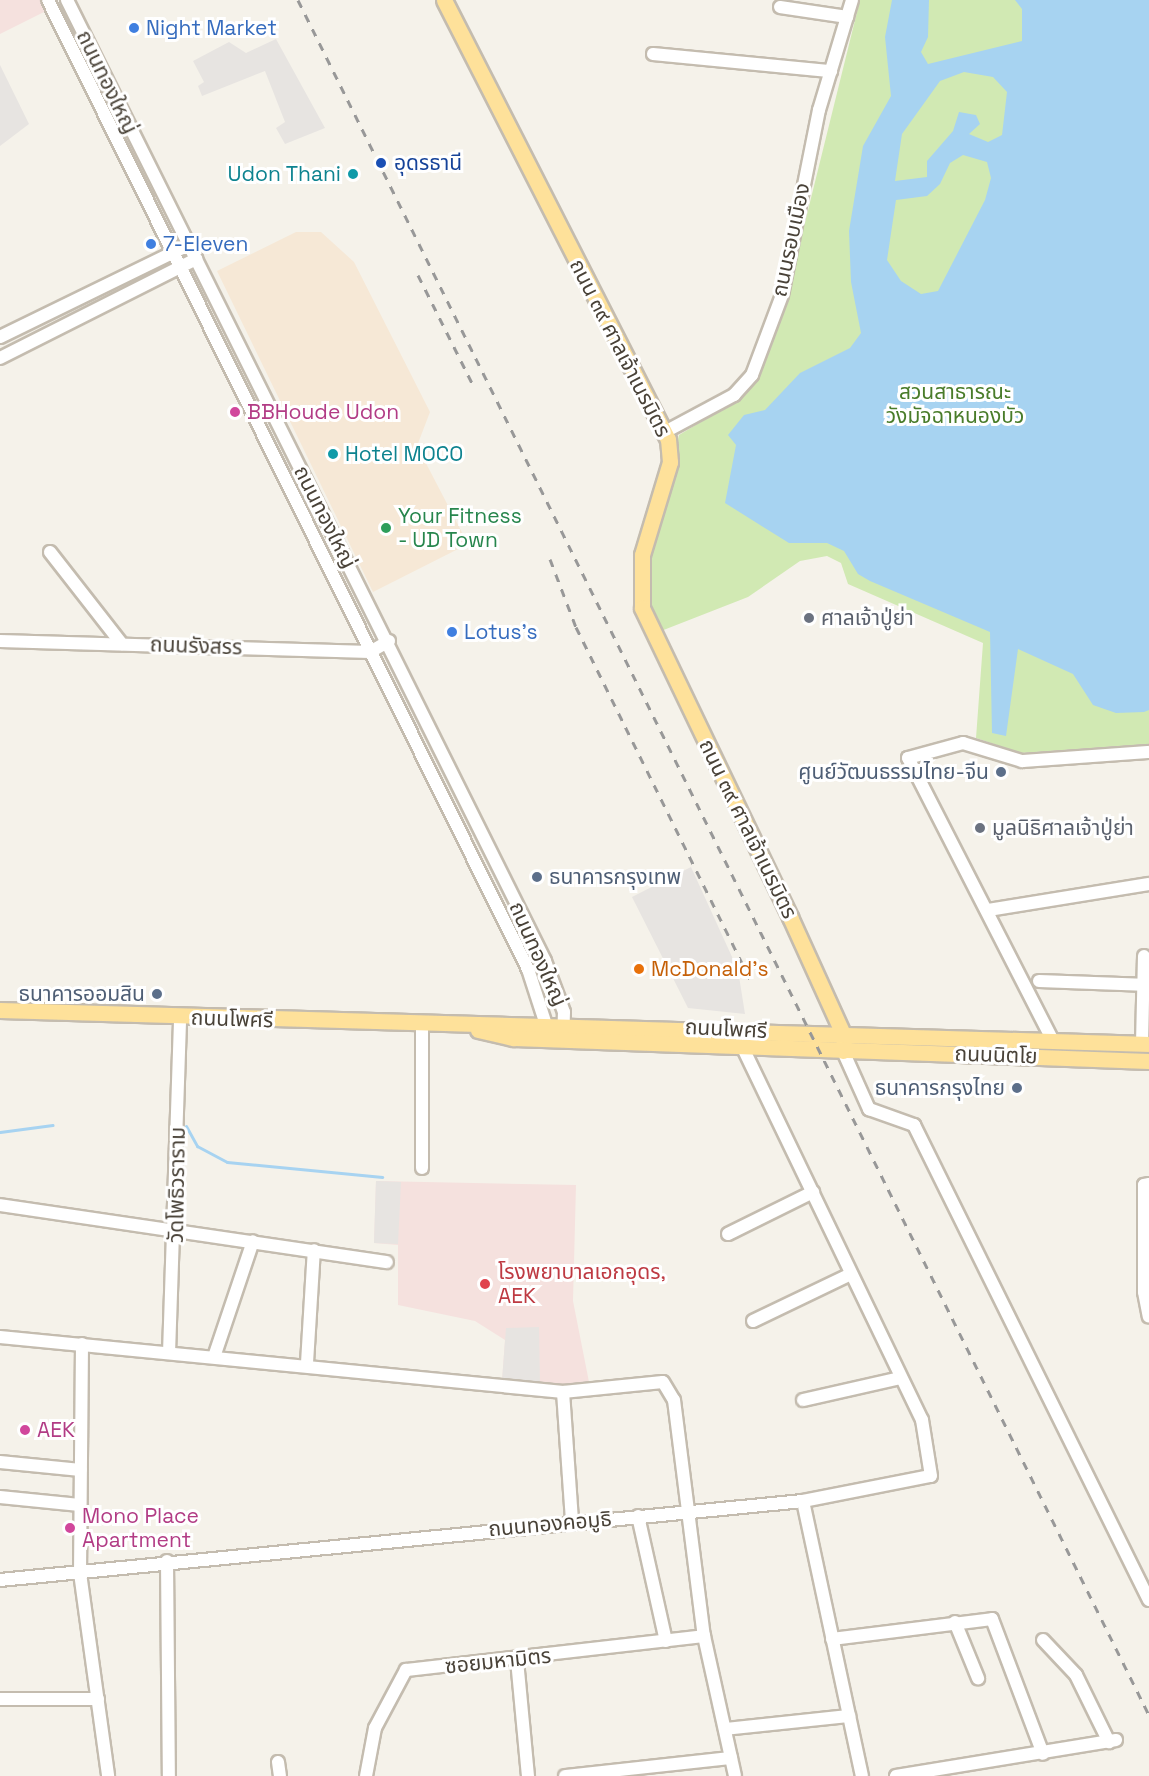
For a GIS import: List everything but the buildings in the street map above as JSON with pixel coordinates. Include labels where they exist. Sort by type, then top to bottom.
[{"type":"main road","name":"ถนน ๓๙ ศาลเจ้าเนรมิตร","points":[[444,0],[663,433],[670,462],[642,555],[642,608],[844,1043]]},
{"type":"main road","name":"ถนนโพศรี","points":[[0,1010],[844,1043]]},
{"type":"main road","name":"ถนนโพศรี","points":[[463,1027],[514,1038],[556,1031],[603,1041],[743,1048],[844,1043]]},
{"type":"main road","points":[[514,1038],[603,1041]]},
{"type":"main road","name":"ถนนนิตโย","points":[[844,1043],[1056,1041],[1145,1044]]},
{"type":"main road","name":"ถนนนิตโย","points":[[844,1043],[1149,1061]]},
{"type":"street","name":"ถนนทองใหญ่","points":[[48,0],[528,969],[556,1031]]},
{"type":"street","name":"ถนนทองใหญ่","points":[[67,0],[389,642],[545,961],[556,1031]]},
{"type":"street","name":"ถนนรอบเมือง","points":[[663,433],[734,394],[752,375],[782,295],[831,71],[852,0]]},
{"type":"street","points":[[780,7],[847,17]]},
{"type":"street","points":[[653,54],[831,71]]},
{"type":"street","points":[[18,349],[5,335],[189,245]]},
{"type":"street","points":[[0,358],[195,259]]},
{"type":"street","points":[[50,552],[122,644]]},
{"type":"street","name":"ถนนรังสรร","points":[[0,640],[370,652],[389,642]]},
{"type":"street","points":[[1056,1041],[908,758],[963,743],[1022,761],[1149,752]]},
{"type":"street","points":[[988,910],[1149,884]]},
{"type":"street","points":[[1144,956],[1145,1044]]},
{"type":"street","points":[[528,969],[545,961]]},
{"type":"street","points":[[1039,981],[1146,985]]},
{"type":"street","name":"วัดโพธิวราราม","points":[[169,1353],[177,1229],[180,1017]]},
{"type":"street","points":[[422,1025],[422,1168]]},
{"type":"street","points":[[844,1043],[869,1109],[914,1125],[1149,1600]]},
{"type":"street","points":[[743,1048],[813,1192],[849,1275],[902,1378],[803,1400]]},
{"type":"street","points":[[1149,1184],[1144,1185],[1149,1317]]},
{"type":"street","points":[[728,1234],[813,1192]]},
{"type":"street","points":[[0,1205],[177,1229],[387,1262]]},
{"type":"street","points":[[214,1357],[253,1241]]},
{"type":"street","points":[[307,1363],[314,1250]]},
{"type":"street","points":[[753,1322],[849,1275]]},
{"type":"street","points":[[0,1337],[214,1357],[307,1363],[563,1392],[663,1382],[670,1389],[704,1636],[735,1776]]},
{"type":"street","points":[[82,1344],[80,1573],[108,1776]]},
{"type":"street","name":"ถนนทองคอมูธิ","points":[[0,1580],[572,1521],[803,1501],[931,1476],[929,1439],[902,1378]]},
{"type":"street","points":[[563,1392],[572,1521]]},
{"type":"street","points":[[0,1462],[81,1470]]},
{"type":"street","points":[[0,1497],[81,1505]]},
{"type":"street","points":[[803,1501],[862,1776]]},
{"type":"street","points":[[638,1516],[666,1641]]},
{"type":"street","points":[[167,1561],[169,1776]]},
{"type":"street","points":[[832,1639],[992,1619],[1043,1754]]},
{"type":"street","points":[[955,1622],[978,1678]]},
{"type":"street","name":"ซอยมหามิตร","points":[[366,1776],[375,1728],[406,1670],[518,1660],[704,1636]]},
{"type":"street","points":[[896,1776],[1112,1741],[1076,1675],[1042,1640]]},
{"type":"street","points":[[518,1660],[528,1776]]},
{"type":"street","points":[[0,1699],[98,1699]]},
{"type":"street","points":[[725,1729],[849,1716]]},
{"type":"street","points":[[566,1776],[731,1758]]},
{"type":"street","points":[[278,1762],[280,1776]]},
{"type":"shaded area","points":[[0,0],[41,0],[46,11],[0,34]]},
{"type":"shaded area","points":[[276,39],[325,128],[285,144],[276,128],[285,122],[265,71],[202,96],[198,86],[204,82],[193,61],[229,42],[246,53]]},
{"type":"shaded area","points":[[0,65],[29,124],[0,146]]},
{"type":"shaded area","points":[[296,232],[321,232],[354,262],[430,412],[417,446],[468,544],[373,592],[217,271]]},
{"type":"shaded area","points":[[691,867],[738,970],[745,1014],[688,1008],[632,897]]},
{"type":"shaded area","name":"โรงพยาบาลเอกอุดร, AEK","points":[[376,1181],[576,1185],[573,1301],[590,1387],[502,1381],[505,1340],[475,1321],[398,1305],[398,1245],[374,1243]]},
{"type":"shaded area","points":[[376,1181],[401,1182],[398,1244],[374,1243]]},
{"type":"shaded area","points":[[539,1327],[540,1386],[502,1381],[506,1328]]},
{"type":"green space","name":"สวนสาธารณะ วังมัจฉาหนองบัว","points":[[860,0],[1149,0],[1149,744],[1021,753],[976,738],[983,643],[848,584],[841,563],[827,556],[800,561],[748,597],[661,631],[648,599],[646,568],[679,435],[739,399],[764,365],[790,283]]},
{"type":"water","name":"สวนสาธารณะ วังมัจฉาหนองบัว","points":[[892,0],[929,0],[928,37],[921,52],[928,64],[1022,41],[1022,9],[1015,0],[1149,0],[1149,710],[1144,712],[1116,713],[1093,705],[1073,674],[1018,649],[1006,736],[992,733],[990,632],[870,581],[858,574],[844,551],[827,543],[789,543],[725,503],[736,445],[728,435],[744,415],[765,410],[800,373],[850,348],[861,333],[851,282],[849,231],[863,146],[891,96],[885,37]],"holes":[[[964,72],[993,77],[1007,92],[1002,135],[988,142],[969,134],[980,124],[976,115],[959,112],[953,131],[927,161],[927,177],[895,181],[902,134],[940,81]],[[963,155],[987,162],[991,178],[985,200],[938,291],[921,294],[901,281],[887,260],[896,200],[927,196],[940,184],[950,163]]]},
{"type":"waterway","points":[[0,1132],[53,1125]]},
{"type":"waterway","points":[[186,1126],[197,1146],[227,1162],[382,1177]]},
{"type":"railway","points":[[298,0],[1149,1715]]},
{"type":"railway","points":[[418,275],[473,385]]},
{"type":"railway","points":[[550,559],[576,627],[750,979]]},
{"type":"place","name":"Night Market","points":[[134,28]]},
{"type":"place","name":"อุดรธานี","points":[[381,163]]},
{"type":"place","name":"Udon Thani","points":[[353,174]]},
{"type":"place","name":"7-Eleven","points":[[151,244]]},
{"type":"place","name":"BBHoude Udon","points":[[235,412]]},
{"type":"place","name":"Hotel MOCO","points":[[333,454]]},
{"type":"place","name":"Your Fitness - UD Town","points":[[386,528]]},
{"type":"place","name":"ศาลเจ้าปู่ย่า","points":[[809,618]]},
{"type":"place","name":"Lotus's","points":[[452,632]]},
{"type":"place","name":"ศูนย์วัฒนธรรมไทย-จีน","points":[[1001,772]]},
{"type":"place","name":"มูลนิธิศาลเจ้าปู่ย่า","points":[[980,828]]},
{"type":"place","name":"ธนาคารกรุงเทพ","points":[[537,877]]},
{"type":"place","name":"McDonald's","points":[[639,969]]},
{"type":"place","name":"ธนาคารออมสิน","points":[[157,994]]},
{"type":"place","name":"ธนาคารกรุงไทย","points":[[1017,1088]]},
{"type":"place","name":"โรงพยาบาลเอกอุดร, AEK","points":[[485,1284]]},
{"type":"place","name":"AEK","points":[[25,1430]]},
{"type":"place","name":"Mono Place Apartment","points":[[70,1528]]}]
